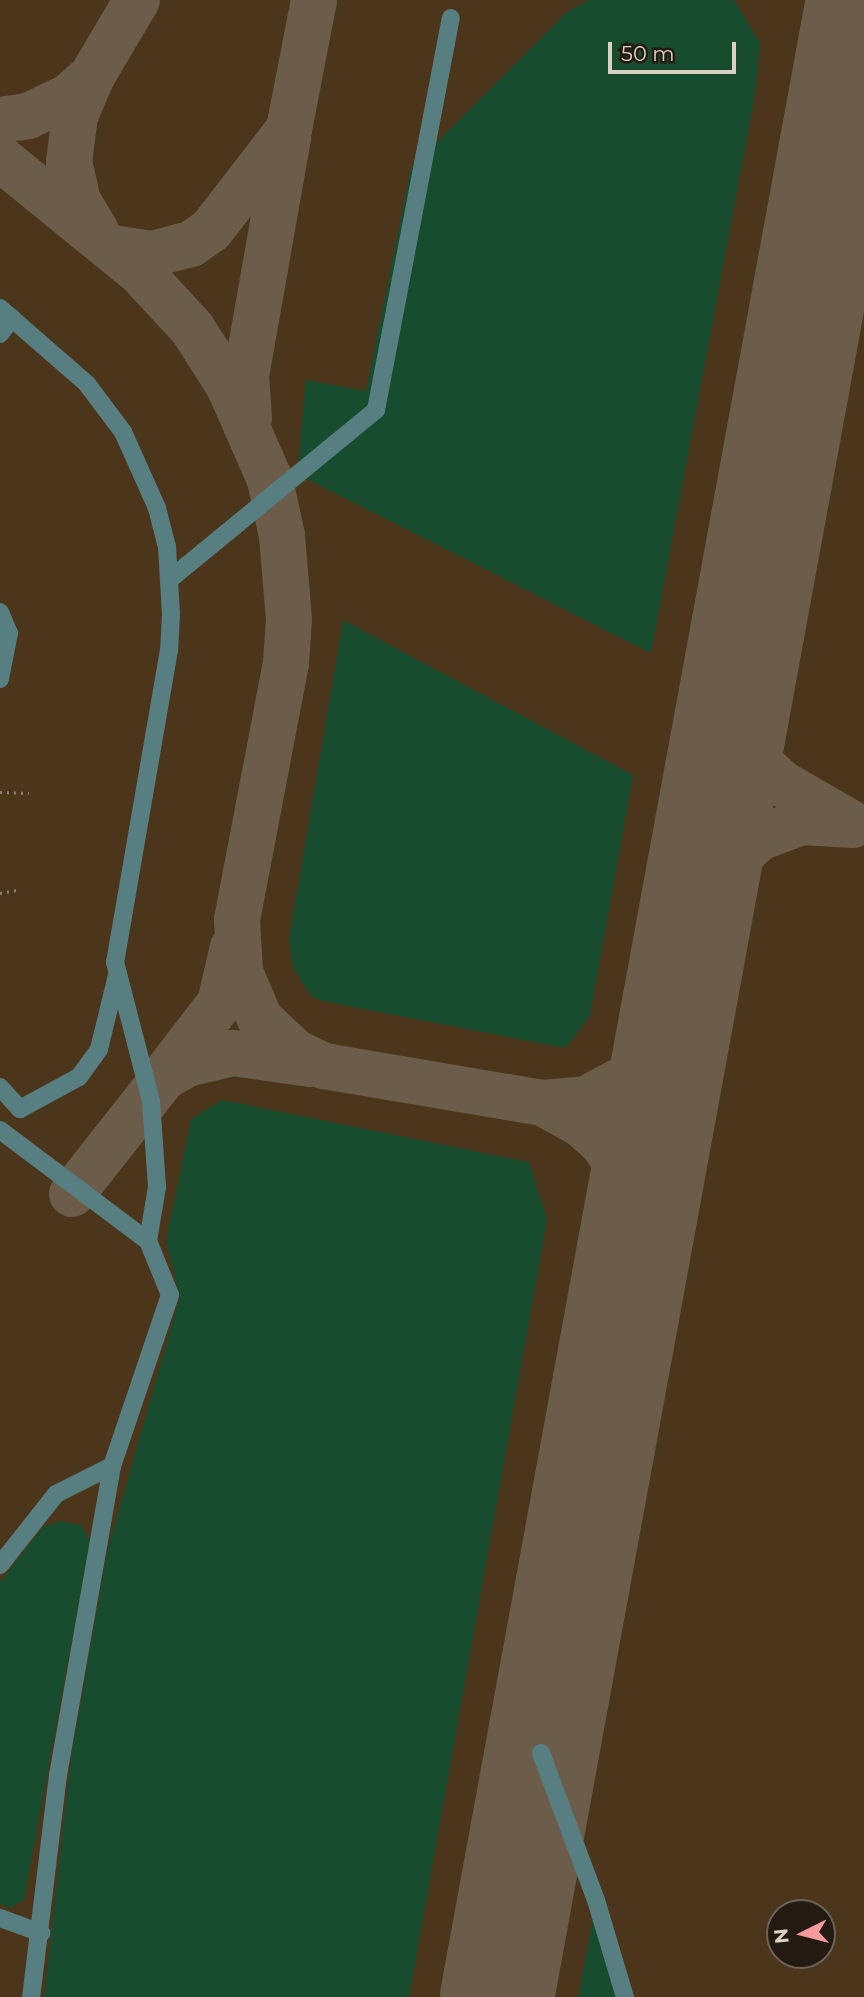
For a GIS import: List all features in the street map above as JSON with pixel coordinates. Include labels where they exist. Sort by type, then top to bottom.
[{"type":"lane","points":[[169,580],[376,410],[451,18]]},
{"type":"lane","points":[[0,334],[6,313],[87,384],[123,432],[157,508],[169,580],[169,650],[115,962],[153,1120],[157,1187],[148,1241]]},
{"type":"lane","points":[[0,612],[9,633],[0,679]]},
{"type":"lane","points":[[5,1093],[20,1109],[65,1087],[91,1064],[113,1003],[118,972]]},
{"type":"lane","points":[[5,1093],[1,1130],[148,1241],[170,1295],[112,1466],[58,1775],[41,1933],[30,1997]]},
{"type":"lane","points":[[0,1565],[56,1494],[112,1466]]},
{"type":"lane","points":[[541,1753],[596,1900],[625,1997]]},
{"type":"lane","points":[[0,1918],[41,1933]]},
{"type":"path","points":[[0,792],[29,793]]},
{"type":"path","points":[[0,893],[17,890]]},
{"type":"shaded area","points":[[0,0],[864,0],[864,1997],[0,1997]]},
{"type":"green space","points":[[589,0],[734,0],[760,43],[755,94],[651,653],[297,474],[306,380],[366,391],[411,168],[567,12]]},
{"type":"green space","points":[[343,620],[633,775],[590,1016],[565,1048],[323,1001],[311,996],[293,967],[289,939]]},
{"type":"green space","points":[[222,1100],[529,1162],[547,1220],[409,1997],[44,1997],[71,1759],[108,1548],[180,1297],[166,1241],[191,1119]]},
{"type":"green space","points":[[61,1521],[81,1525],[90,1541],[24,1900],[10,1908],[0,1904],[0,1582],[44,1526]]},
{"type":"green space","points":[[594,1913],[619,1997],[578,1997]]},
{"type":"taxiway","points":[[0,120],[28,116],[68,97],[92,76],[137,0]]},
{"type":"taxiway","points":[[112,248],[152,254],[191,244],[211,230],[289,129],[314,0]]},
{"type":"taxiway","points":[[92,76],[75,116],[69,162],[78,201],[96,231]]},
{"type":"taxiway","points":[[249,418],[246,376],[288,137]]},
{"type":"taxiway","points":[[0,158],[141,273],[192,328],[229,386],[270,480],[282,536],[289,619],[286,663],[237,920],[240,972],[260,1019],[295,1052],[324,1066],[543,1103],[581,1124],[604,1145],[622,1174],[632,1216],[632,1259]]},
{"type":"taxiway","points":[[736,693],[740,731],[754,758],[783,784],[849,822]]},
{"type":"taxiway","points":[[693,929],[720,875],[759,838],[802,822],[853,825]]},
{"type":"taxiway","points":[[167,1072],[220,1003],[233,947]]},
{"type":"taxiway","points":[[543,1103],[586,1099],[633,1074],[662,1040],[682,985]]},
{"type":"taxiway","points":[[72,1194],[164,1077],[187,1064],[233,1053],[310,1064]]},
{"type":"runway","points":[[497,1997],[863,0]]}]
